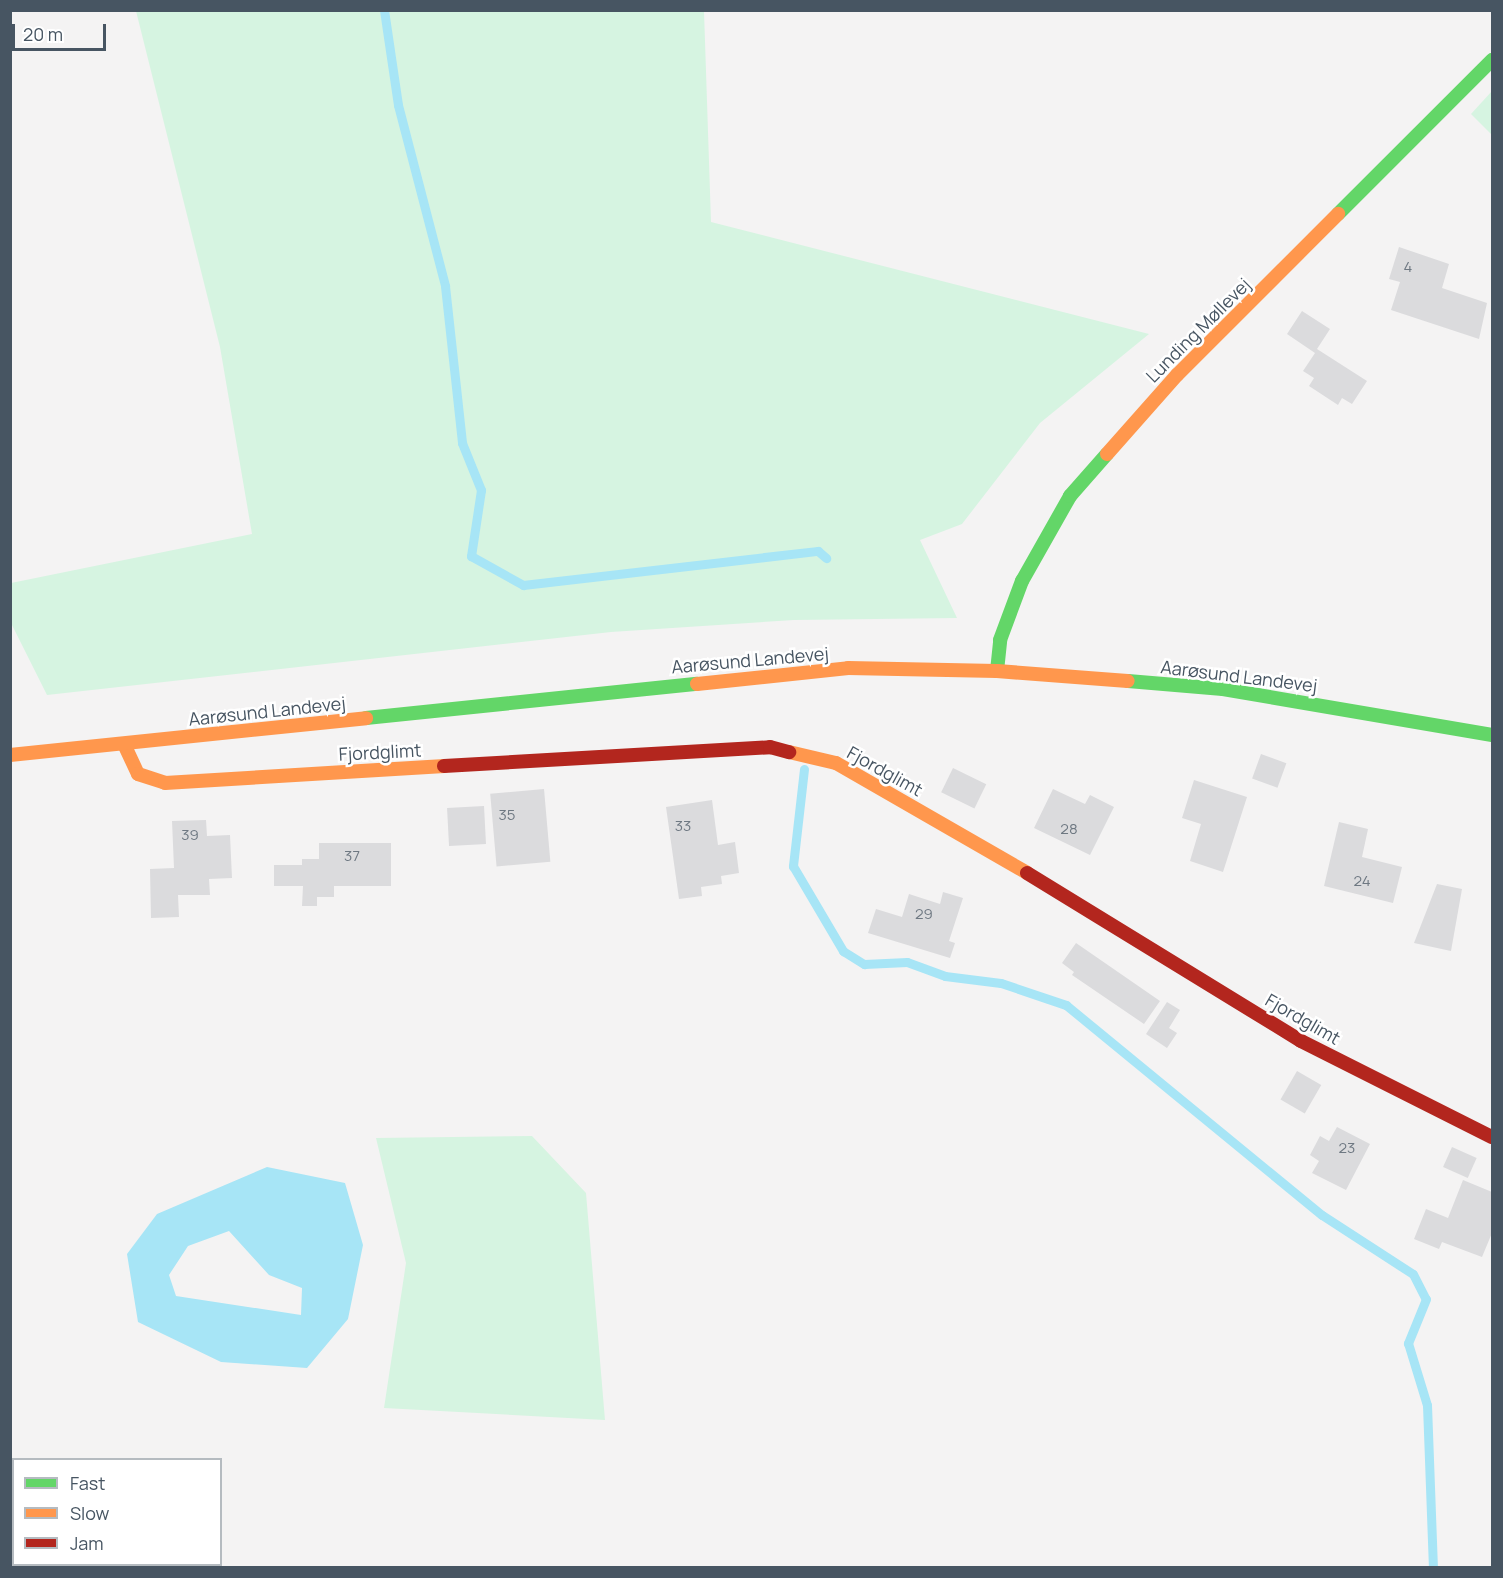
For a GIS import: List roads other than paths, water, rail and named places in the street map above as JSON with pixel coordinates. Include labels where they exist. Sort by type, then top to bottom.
[{"type":"street","name":"Lunding Møllevej","points":[[998,671],[1000,640],[1022,581],[1070,496],[1178,375],[1492,60]]},
{"type":"street","name":"Aarøsund Landevej","points":[[10,755],[848,669],[998,671],[1223,689],[1492,735]]},
{"type":"street","name":"Fjordglimt","points":[[124,744],[138,774],[165,783],[770,747],[836,763],[1000,856],[1301,1041],[1492,1137]]},
{"type":"water","points":[[267,1167],[345,1183],[363,1245],[348,1319],[307,1368],[221,1362],[138,1322],[127,1254],[157,1214]],"holes":[[[229,1231],[269,1275],[302,1288],[301,1315],[176,1296],[169,1275],[188,1246]]]},
{"type":"waterway","points":[[384,10],[398,105],[445,286],[462,443],[481,490],[471,556],[523,585],[818,551],[826,558]]},
{"type":"waterway","points":[[804,769],[793,866],[843,951],[864,964],[907,962],[945,976],[1001,983],[1066,1005],[1322,1215],[1413,1274],[1426,1299],[1408,1343],[1427,1405],[1433,1568]]}]
